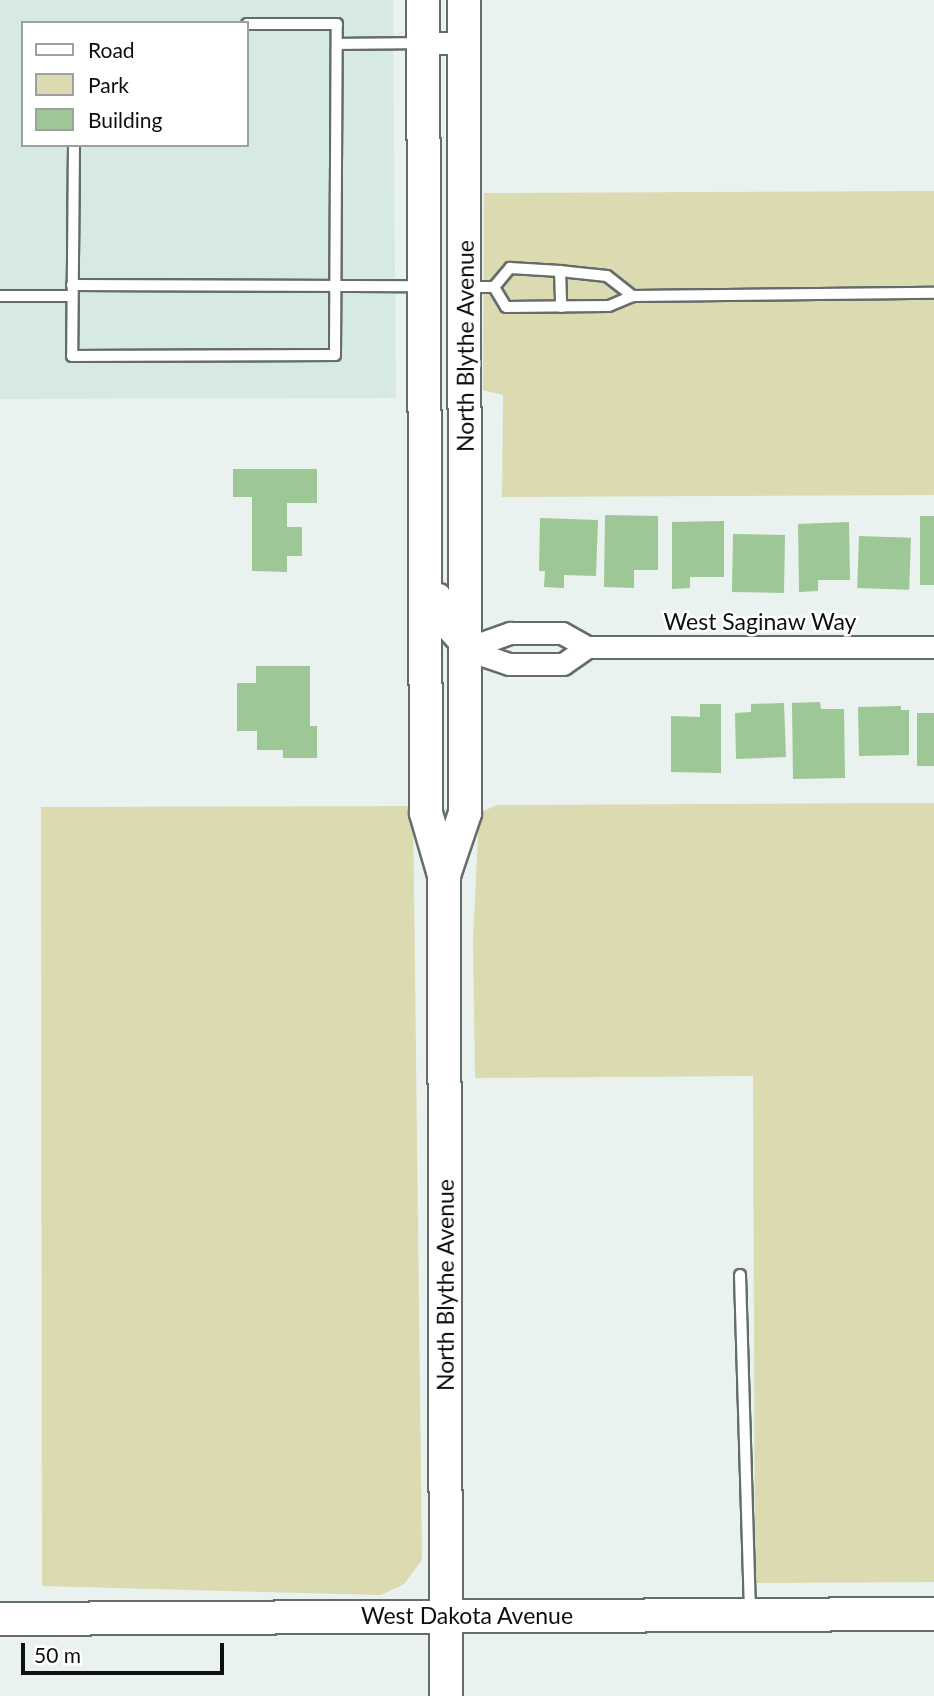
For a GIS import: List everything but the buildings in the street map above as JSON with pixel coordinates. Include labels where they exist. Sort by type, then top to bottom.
[{"type":"street","name":"North Blythe Avenue","points":[[424,0],[426,813],[444,874],[446,1696]]},
{"type":"street","name":"North Blythe Avenue","points":[[444,874],[465,813],[465,649],[479,287],[464,43],[464,0]]},
{"type":"street","points":[[424,43],[464,43]]},
{"type":"street","name":"North Blythe Avenue","points":[[425,397],[439,422],[439,620],[465,649]]},
{"type":"street","name":"West Saginaw Way","points":[[465,649],[510,632],[562,633],[587,647],[934,647]]},
{"type":"street","name":"West Saginaw Way","points":[[465,649],[509,664],[563,664],[587,647]]},
{"type":"street","name":"West Dakota Avenue","points":[[0,1619],[934,1614]]},
{"type":"lane","points":[[74,147],[72,356],[335,355],[337,24],[248,24]]},
{"type":"lane","points":[[337,44],[424,43]]},
{"type":"lane","points":[[633,296],[607,275],[510,268],[479,287],[506,307],[609,306],[633,296],[934,293]]},
{"type":"lane","points":[[560,271],[561,307]]},
{"type":"lane","points":[[0,296],[72,290],[425,286]]},
{"type":"lane","points":[[740,1275],[750,1615]]},
{"type":"shaded area","points":[[0,0],[393,0],[396,398],[0,399]]},
{"type":"green space","points":[[934,191],[934,495],[502,497],[503,395],[483,390],[484,193]]},
{"type":"green space","points":[[934,803],[934,1582],[755,1583],[753,1076],[475,1078],[473,941],[479,813],[497,805]]},
{"type":"green space","points":[[413,806],[422,1560],[404,1584],[381,1595],[42,1586],[41,807]]}]
